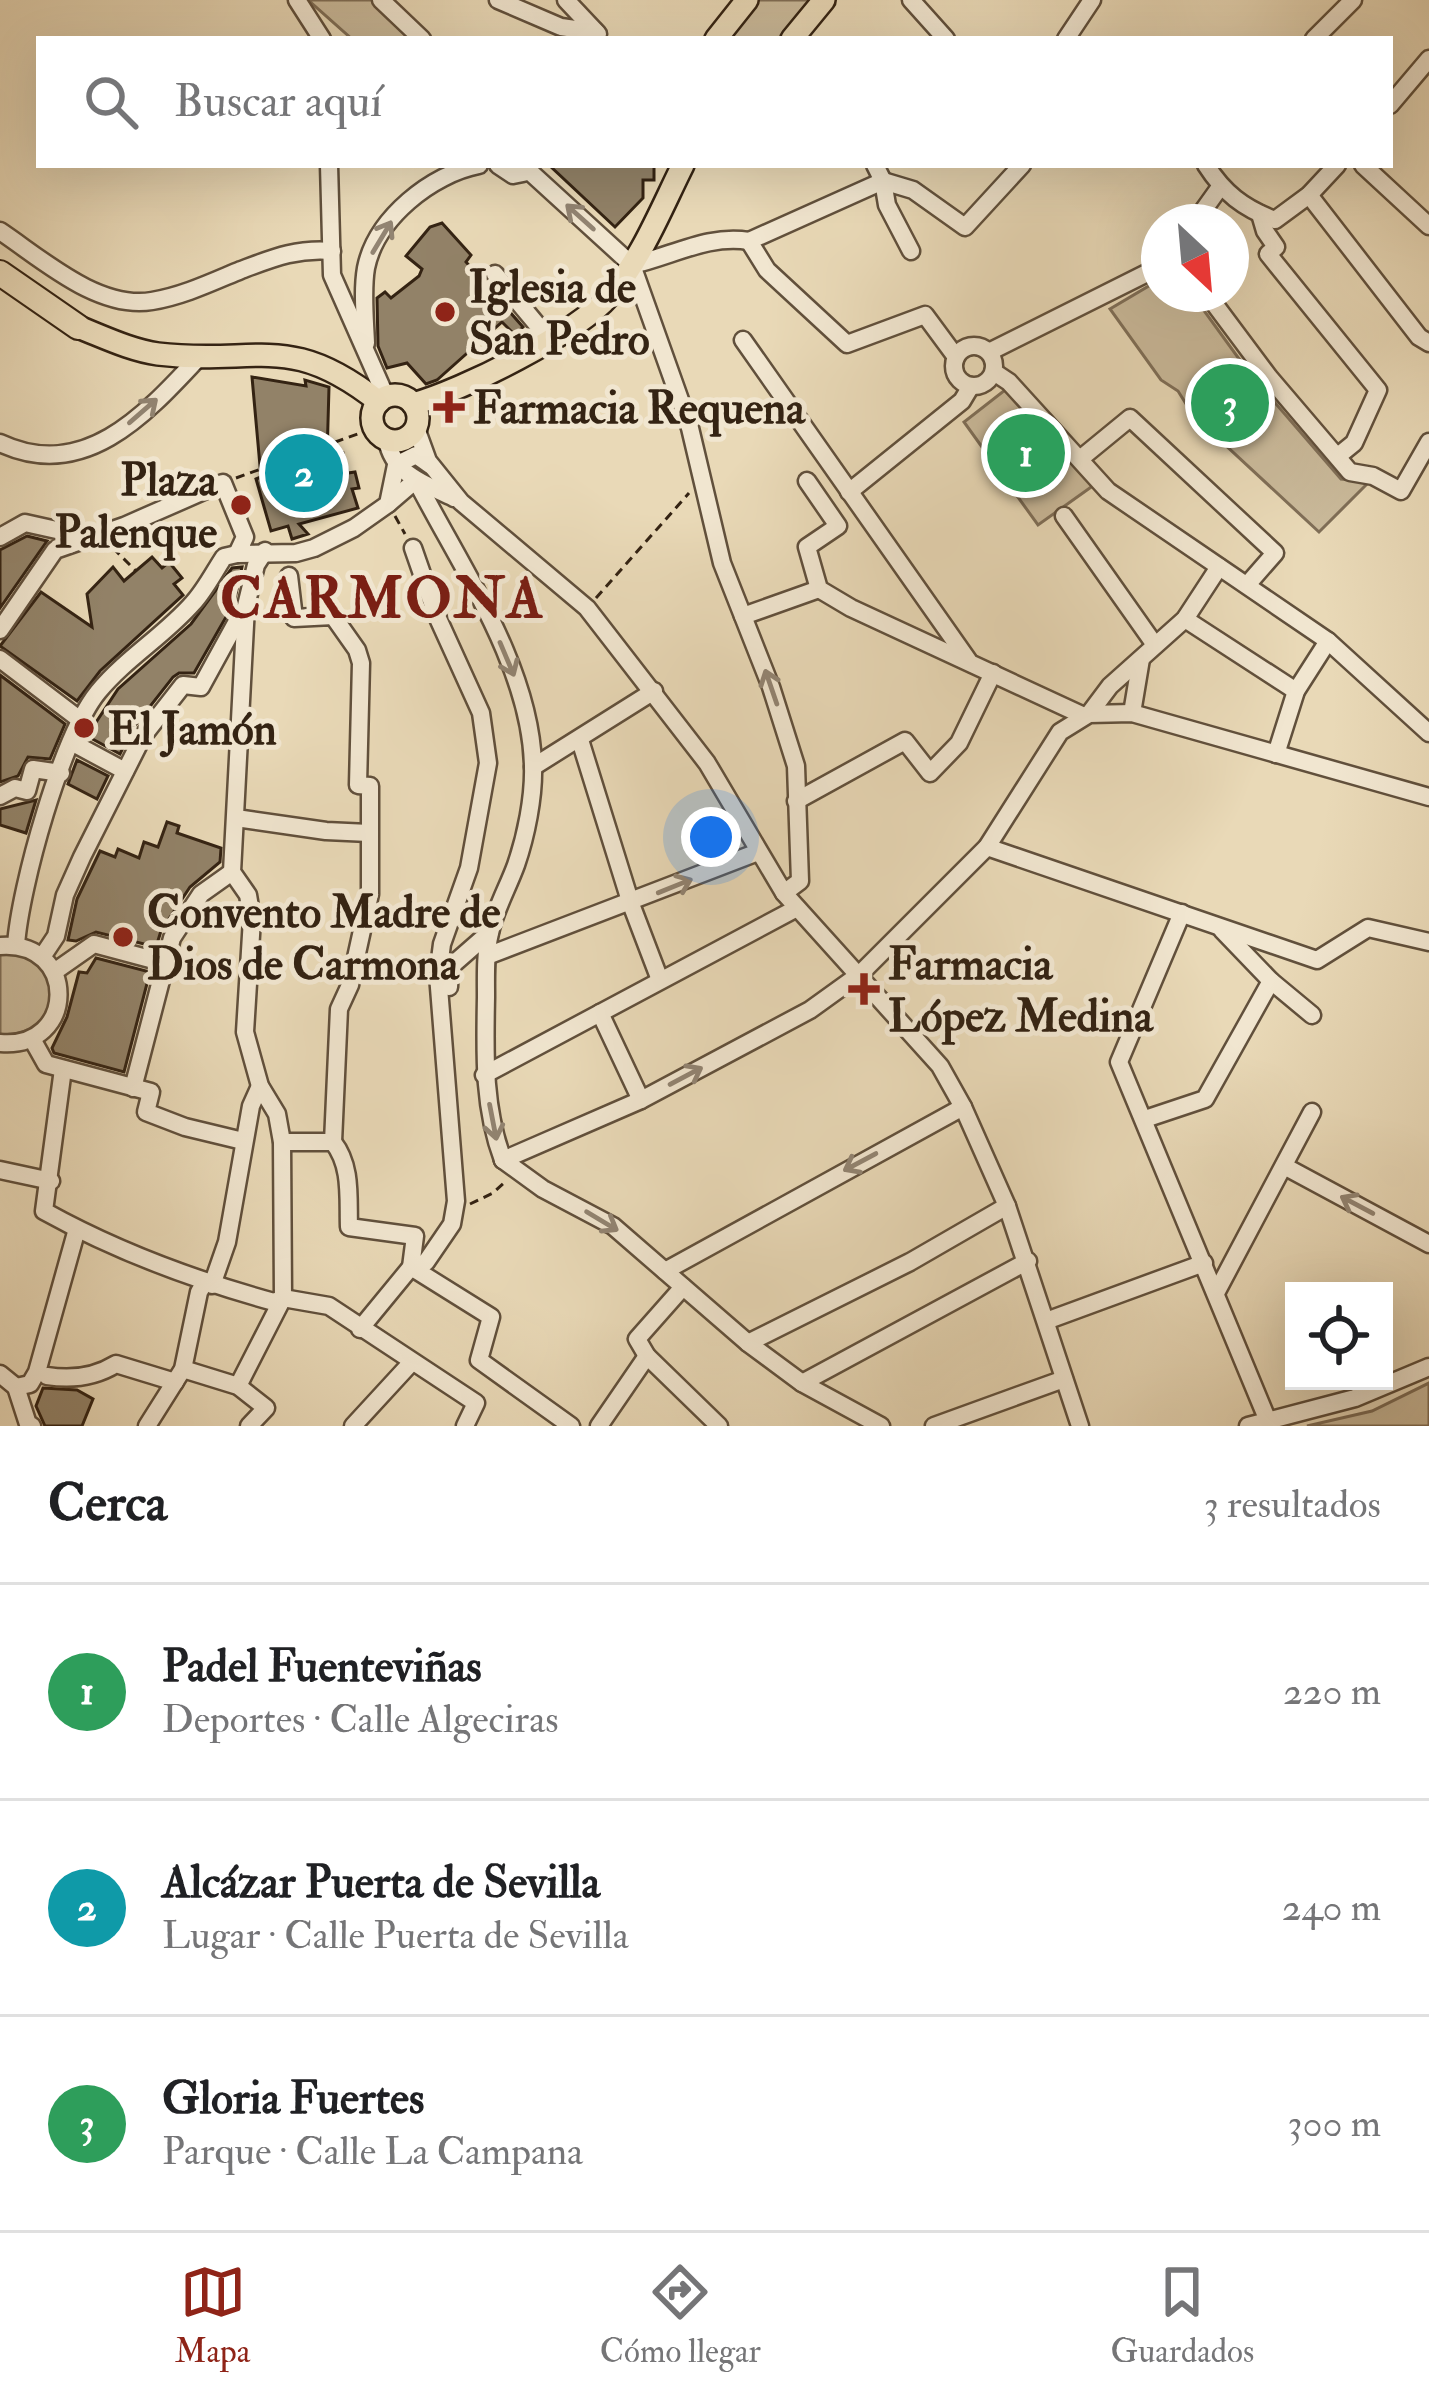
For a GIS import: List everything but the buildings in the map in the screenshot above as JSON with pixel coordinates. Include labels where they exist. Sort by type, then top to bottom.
[{"type":"highway","points":[[0,273],[78,327]]},
{"type":"main road","points":[[718,36],[747,0]]},
{"type":"main road","points":[[806,33],[824,0]]},
{"type":"main road","points":[[413,404],[446,395],[549,339],[607,299],[632,266],[681,168]]},
{"type":"main road","points":[[78,327],[135,349],[201,355],[262,352],[305,358],[382,399],[401,396],[413,404],[416,428],[400,440],[381,434],[372,414],[382,399]]},
{"type":"street","points":[[297,0],[320,36]]},
{"type":"street","points":[[381,0],[419,36]]},
{"type":"street","points":[[498,0],[561,27],[599,36]]},
{"type":"street","points":[[566,0],[599,36]]},
{"type":"street","points":[[911,0],[943,36]]},
{"type":"street","points":[[1068,36],[1092,0]]},
{"type":"street","points":[[1316,36],[1353,0]]},
{"type":"street","points":[[1393,102],[1428,65]]},
{"type":"street","points":[[329,168],[332,274],[382,399]]},
{"type":"street","points":[[366,350],[366,267],[381,236],[428,185],[463,168]]},
{"type":"street","points":[[530,168],[632,266],[690,428],[722,563],[796,766],[800,881],[784,892]]},
{"type":"street","points":[[879,173],[913,190],[965,227],[1019,168]]},
{"type":"street","points":[[1207,168],[1238,203],[1275,220],[1310,195],[1333,168]]},
{"type":"street","points":[[1366,168],[1429,226]]},
{"type":"street","points":[[632,266],[674,256],[712,239],[749,242],[879,173]]},
{"type":"street","points":[[879,173],[887,206],[911,251]]},
{"type":"street","points":[[1208,204],[1220,187]]},
{"type":"street","points":[[1310,195],[1419,337],[1429,343]]},
{"type":"street","points":[[1260,214],[1264,231],[1276,247],[1268,254],[1378,390],[1354,443],[1338,456]]},
{"type":"street","points":[[0,231],[74,279],[116,298],[147,302],[183,293],[290,251],[332,251]]},
{"type":"street","points":[[749,242],[767,270],[847,344],[925,315],[956,358],[956,375],[971,386],[982,385],[994,372]]},
{"type":"street","points":[[495,274],[549,339]]},
{"type":"street","points":[[956,358],[971,346],[989,352],[1141,276]]},
{"type":"street","points":[[1220,312],[1350,472],[1373,476],[1402,491],[1429,442]]},
{"type":"street","points":[[743,340],[968,660]]},
{"type":"street","points":[[989,352],[994,372],[1009,382],[1108,491],[1328,641],[1429,733]]},
{"type":"street","points":[[0,443],[57,458],[97,445],[131,422],[201,355]]},
{"type":"street","points":[[850,492],[962,400],[971,386]]},
{"type":"street","points":[[1080,459],[1130,418],[1275,553],[1247,585]]},
{"type":"street","points":[[416,428],[419,442],[461,502],[586,608],[707,763],[784,892],[920,1040],[963,1107],[1007,1206],[1080,1426]]},
{"type":"street","points":[[381,434],[396,465],[461,502]]},
{"type":"street","points":[[396,465],[416,455],[438,473]]},
{"type":"street","points":[[388,504],[396,465]]},
{"type":"street","points":[[165,963],[94,944],[48,964],[4,945],[79,719],[125,662],[193,603],[224,557],[265,551],[296,553],[319,546],[388,504],[416,480]]},
{"type":"street","points":[[416,480],[513,670],[530,723],[533,767],[518,858],[490,932],[487,956],[484,1075],[495,1138],[510,1165],[613,1226],[748,1343],[802,1383],[880,1426]]},
{"type":"street","points":[[807,482],[838,526],[807,547],[819,589],[851,608],[1086,715],[1132,713],[1429,797]]},
{"type":"street","points":[[1,628],[56,550],[223,483],[245,537],[237,554]]},
{"type":"street","points":[[1064,516],[1148,652],[1132,713]]},
{"type":"street","points":[[0,536],[25,524],[94,536]]},
{"type":"street","points":[[411,1267],[426,1262],[452,1224],[454,1211],[438,975],[442,944],[469,868],[488,763],[481,712],[436,614],[413,548]]},
{"type":"street","points":[[238,1386],[283,1298],[282,1142],[277,1114],[260,1086],[244,1032],[252,920],[248,895],[232,872],[246,606],[256,565],[265,551]]},
{"type":"street","points":[[510,1165],[810,1010],[860,974],[987,847],[1060,732],[1086,715],[1110,686],[1185,619],[1219,567]]},
{"type":"street","points":[[289,576],[294,618],[333,616],[362,664],[358,785],[370,786],[370,894],[350,985],[339,1009],[333,1142],[343,1155],[349,1227],[416,1235],[411,1267],[360,1329]]},
{"type":"street","points":[[743,616],[819,589]]},
{"type":"street","points":[[2,1049],[32,1039],[54,1017],[59,1002],[48,964],[65,896],[143,736],[184,685],[201,687],[246,606]]},
{"type":"street","points":[[1185,619],[1296,691]]},
{"type":"street","points":[[1276,754],[1296,691],[1328,641]]},
{"type":"street","points":[[0,659],[79,719]]},
{"type":"street","points":[[796,801],[905,741],[930,773],[959,743],[993,673]]},
{"type":"street","points":[[533,767],[654,692]]},
{"type":"street","points":[[580,740],[660,980]]},
{"type":"street","points":[[73,742],[125,771]]},
{"type":"street","points":[[0,796],[15,788],[27,791],[33,769],[61,773]]},
{"type":"street","points":[[236,818],[369,833]]},
{"type":"street","points":[[987,847],[1317,960],[1369,928],[1429,942]]},
{"type":"street","points":[[487,956],[758,852]]},
{"type":"street","points":[[133,1088],[172,938],[201,894],[232,872]]},
{"type":"street","points":[[484,1075],[797,908]]},
{"type":"street","points":[[1182,914],[1119,1062],[1268,1421]]},
{"type":"street","points":[[1218,926],[1312,1016]]},
{"type":"street","points":[[449,1114],[454,1080],[450,967],[490,932]]},
{"type":"street","points":[[1145,1119],[1205,1099],[1271,981]]},
{"type":"street","points":[[600,1013],[640,1100]]},
{"type":"street","points":[[32,1039],[46,1064],[151,1092],[146,1112],[184,1127],[244,1141]]},
{"type":"street","points":[[63,1069],[44,1211],[208,1284],[274,1302],[283,1298],[328,1306],[476,1402],[465,1426]]},
{"type":"street","points":[[147,1426],[179,1375],[199,1292],[208,1284],[227,1242],[251,1106],[260,1086]]},
{"type":"street","points":[[664,1271],[963,1107]]},
{"type":"street","points":[[1216,1293],[1312,1112]]},
{"type":"street","points":[[282,1142],[333,1142]]},
{"type":"street","points":[[1284,1166],[1429,1244]]},
{"type":"street","points":[[0,1170],[51,1181]]},
{"type":"street","points":[[748,1343],[910,1262],[1007,1206]]},
{"type":"street","points":[[7,1379],[30,1384],[37,1372],[77,1229]]},
{"type":"street","points":[[802,1383],[1028,1262]]},
{"type":"street","points":[[1046,1321],[1204,1263]]},
{"type":"street","points":[[411,1267],[491,1317],[478,1360],[568,1425]]},
{"type":"street","points":[[683,1287],[637,1339],[647,1356],[718,1426]]},
{"type":"street","points":[[599,1426],[647,1356]]},
{"type":"street","points":[[353,1426],[411,1363]]},
{"type":"street","points":[[47,1376],[100,1374],[116,1364],[238,1386],[266,1408],[249,1426]]},
{"type":"street","points":[[1248,1426],[1355,1398],[1429,1367]]},
{"type":"street","points":[[7,1379],[30,1425]]},
{"type":"street","points":[[934,1426],[1064,1379]]},
{"type":"path","points":[[223,483],[381,434]]},
{"type":"path","points":[[586,608],[702,479]]},
{"type":"path","points":[[388,504],[413,548]]},
{"type":"path","points":[[94,536],[136,571]]},
{"type":"path","points":[[454,1211],[493,1193],[510,1165]]},
{"type":"shaded area","points":[[308,0],[375,0],[412,36],[349,36]]},
{"type":"shaded area","points":[[752,0],[815,0],[785,36],[724,36]]},
{"type":"shaded area","points":[[1141,291],[1141,312],[1205,312],[1250,374],[1341,479],[1369,482],[1319,532],[1193,415],[1178,391],[1161,380],[1110,309]]},
{"type":"shaded area","points":[[1005,390],[1094,485],[1038,525],[964,422]]},
{"type":"shaded area","points":[[0,954],[29,959],[42,970],[51,999],[36,1025],[0,1035]]},
{"type":"shaded area","points":[[1429,1383],[1429,1426],[1307,1426],[1372,1411]]},
{"type":"place","name":"Iglesia de San Pedro","points":[[445,312]]},
{"type":"place","name":"Gloria Fuertes","points":[[1230,403]]},
{"type":"place","name":"Farmacia Requena","points":[[449,407]]},
{"type":"place","name":"Padel Fuenteviñas","points":[[1026,453]]},
{"type":"place","name":"Alcázar Puerta de Sevilla","points":[[304,473]]},
{"type":"place","name":"Plaza Palenque","points":[[241,505]]},
{"type":"place","name":"El Jamón","points":[[84,728]]},
{"type":"place","name":"Convento Madre de Dios de Carmona","points":[[123,937]]},
{"type":"place","name":"Farmacia López Medina","points":[[864,989]]},
{"type":"district","name":"CARMONA","points":[[383,597]]}]
